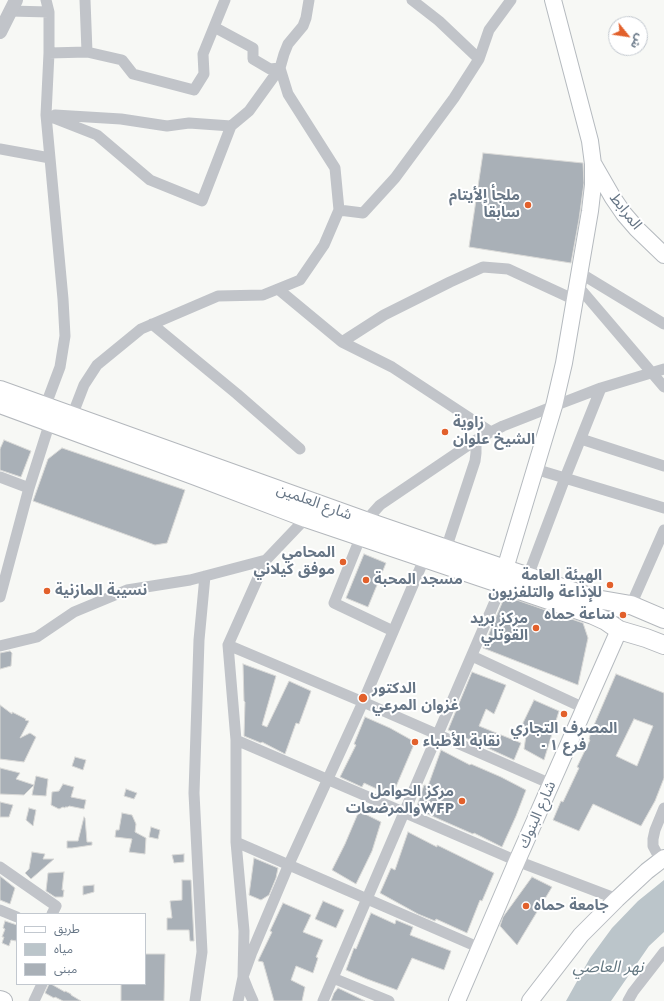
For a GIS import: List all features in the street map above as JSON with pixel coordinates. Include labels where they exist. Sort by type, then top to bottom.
[{"type":"main road","points":[[503,577],[554,406],[564,363],[593,185],[593,164],[587,128],[553,0]]},
{"type":"main road","name":"المرابط","points":[[593,164],[624,214],[651,244],[664,255]]},
{"type":"main road","name":"شارع العلمين","points":[[0,390],[47,414],[306,518],[365,529],[446,549],[503,577],[593,615],[619,630],[664,645]]},
{"type":"main road","name":"شارع العلمين","points":[[0,404],[47,414],[72,416],[365,529],[425,558],[503,577],[528,576],[596,599],[631,605],[664,620]]},
{"type":"main road","points":[[619,630],[615,622],[616,613],[622,607],[631,605]]},
{"type":"main road","name":"شارع البنوك","points":[[457,1001],[619,630]]},
{"type":"main road","points":[[530,1001],[581,934],[647,871],[662,860]]},
{"type":"street","points":[[0,597],[3,571],[29,488],[60,367],[65,336],[64,299],[46,114],[49,53],[49,12],[46,0]]},
{"type":"street","points":[[85,0],[87,52]]},
{"type":"street","points":[[49,53],[87,52],[122,60],[133,74],[194,90],[204,74],[203,54],[225,0]]},
{"type":"street","points":[[46,114],[97,135],[150,180],[202,201],[231,126],[249,111],[280,68],[288,44],[303,26],[310,0]]},
{"type":"street","points":[[412,0],[439,21],[479,59]]},
{"type":"street","points":[[339,210],[363,213],[395,178],[454,98],[479,59],[489,30],[510,0]]},
{"type":"street","points":[[0,32],[13,6],[49,12]]},
{"type":"street","points":[[214,27],[253,48],[252,59],[270,69],[280,68]]},
{"type":"street","points":[[72,416],[84,385],[97,365],[142,329],[218,296],[263,296],[300,280],[324,245],[339,210],[335,168],[288,94],[280,68]]},
{"type":"street","points":[[46,114],[121,119],[167,126],[189,123],[231,126]]},
{"type":"street","points":[[0,149],[50,158]]},
{"type":"street","points":[[342,342],[384,315],[483,267],[508,269],[577,286],[664,324]]},
{"type":"street","points":[[577,286],[664,387]]},
{"type":"street","points":[[278,289],[342,342],[392,367],[491,432]]},
{"type":"street","points":[[152,324],[237,394],[300,449]]},
{"type":"street","points":[[393,631],[334,603],[371,515],[380,504],[476,440],[503,426],[602,388],[664,369]]},
{"type":"street","points":[[528,576],[565,478],[602,388]]},
{"type":"street","points":[[581,439],[664,466]]},
{"type":"street","points":[[446,549],[474,461],[476,453],[476,440]]},
{"type":"street","points":[[535,469],[664,508]]},
{"type":"street","points":[[0,477],[29,488]]},
{"type":"street","points":[[253,1001],[243,977],[244,931],[236,842],[236,740],[228,645],[266,560],[306,518]]},
{"type":"street","points":[[631,605],[664,530]]},
{"type":"street","points":[[238,1001],[243,977],[252,952],[289,864],[363,702],[425,558]]},
{"type":"street","points":[[0,646],[37,637],[74,612],[127,590],[190,580],[266,560]]},
{"type":"street","points":[[195,1001],[202,952],[194,792],[199,640],[205,576]]},
{"type":"street","points":[[323,1001],[472,656],[503,577]]},
{"type":"street","points":[[228,645],[551,784]]},
{"type":"street","points":[[472,656],[584,708]]},
{"type":"street","points":[[236,740],[517,861],[617,899]]},
{"type":"street","points":[[662,860],[653,846],[653,839],[664,808]]},
{"type":"street","points":[[236,842],[480,948]]},
{"type":"street","points":[[0,867],[56,906],[52,913]]},
{"type":"street","points":[[0,910],[16,917]]},
{"type":"street","points":[[628,1001],[633,992],[664,952]]},
{"type":"street","points":[[333,978],[389,1001]]},
{"type":"street","points":[[34,1001],[42,985]]},
{"type":"water","name":"نهر العاصي","points":[[664,880],[664,932],[649,946],[611,1001],[566,1001],[590,958],[612,928],[638,901]]},
{"type":"building","name":"ملجأ الأيتام سابقاً","points":[[483,153],[583,163],[584,183],[571,263],[469,247]]},
{"type":"building","points":[[4,440],[31,451],[21,477],[0,470],[0,449]]},
{"type":"building","points":[[62,448],[185,490],[167,543],[155,545],[33,501],[48,459]]},
{"type":"building","name":"مسجد المحبة","points":[[364,554],[386,563],[368,607],[346,598]]},
{"type":"building","name":"مركز بريد القوتلي","points":[[505,596],[583,623],[588,638],[578,685],[483,648]]},
{"type":"building","points":[[10,651],[12,653],[11,666],[0,669],[0,653]]},
{"type":"building","points":[[243,664],[276,676],[262,725],[267,727],[289,681],[311,691],[299,724],[296,723],[285,754],[262,742],[261,743],[244,736],[245,702]]},
{"type":"building","points":[[472,672],[506,685],[494,714],[486,709],[479,726],[521,743],[514,760],[448,730]]},
{"type":"building","points":[[616,674],[664,693],[664,778],[655,801],[641,826],[593,804],[579,831],[553,820],[561,801],[563,802],[579,768],[577,767],[590,740],[591,732]],"holes":[[[634,719],[653,726],[637,766],[616,756]]]},
{"type":"building","points":[[534,700],[559,711],[544,760],[524,749],[527,729],[522,725]]},
{"type":"building","points":[[0,705],[12,714],[12,712],[29,721],[20,738],[30,733],[36,737],[24,762],[0,759]]},
{"type":"building","points":[[365,717],[390,728],[415,742],[392,796],[364,783],[362,787],[340,777],[356,745],[354,744]]},
{"type":"building","points":[[441,750],[470,765],[471,764],[501,777],[526,790],[502,847],[474,833],[473,834],[416,809],[424,785],[428,786]]},
{"type":"building","points":[[75,757],[86,760],[83,770],[72,766]]},
{"type":"building","points":[[0,768],[20,773],[16,779],[34,785],[24,795],[0,794]]},
{"type":"building","points":[[36,776],[48,779],[46,796],[32,795]]},
{"type":"building","points":[[63,784],[74,787],[71,797],[86,800],[84,809],[69,806],[59,809],[51,805],[52,792],[59,791]]},
{"type":"building","points":[[126,789],[137,793],[134,799],[124,796]]},
{"type":"building","points":[[0,802],[13,805],[9,817],[0,817]]},
{"type":"building","points":[[29,808],[36,810],[33,826],[26,820]]},
{"type":"building","points":[[359,811],[381,822],[372,851],[356,884],[332,870]]},
{"type":"building","points":[[122,813],[132,815],[136,824],[135,832],[146,838],[145,854],[129,852],[132,839],[115,837],[116,830],[119,830]]},
{"type":"building","points":[[84,817],[87,842],[92,842],[92,845],[67,848],[67,841],[78,841]]},
{"type":"building","points":[[151,827],[160,830],[158,839],[149,837]]},
{"type":"building","points":[[408,832],[494,873],[482,901],[480,900],[467,933],[436,919],[435,921],[418,914],[380,893],[391,868],[395,870]]},
{"type":"building","points":[[32,852],[45,854],[43,859],[54,859],[31,879],[25,873],[29,869]]},
{"type":"building","points":[[184,854],[184,862],[174,863],[172,855]]},
{"type":"building","points":[[254,858],[278,868],[276,878],[269,895],[261,900],[249,895]]},
{"type":"building","points":[[64,872],[62,890],[64,890],[63,897],[55,897],[46,891],[48,873]]},
{"type":"building","points":[[0,876],[15,888],[10,904],[0,900]]},
{"type":"building","name":"جامعة حماه","points":[[532,877],[552,887],[517,945],[500,926],[503,917]]},
{"type":"building","points":[[182,880],[191,880],[194,941],[190,941],[189,930],[167,930],[167,918],[172,918],[170,901],[182,900]]},
{"type":"building","points":[[94,885],[94,892],[83,895],[83,886]]},
{"type":"building","points":[[323,901],[344,910],[336,928],[315,919]]},
{"type":"building","points":[[283,903],[311,915],[303,932],[323,940],[316,957],[318,958],[313,973],[296,966],[291,980],[305,987],[302,1001],[274,1001],[263,962],[258,961],[272,932],[270,931]]},
{"type":"building","points":[[371,913],[395,924],[396,920],[413,927],[410,935],[451,951],[444,970],[412,958],[397,990],[346,970],[354,948],[356,949]]},
{"type":"building","points":[[5,921],[16,925],[16,941],[11,940],[9,946],[2,943],[4,937],[2,937],[5,929],[3,928]]},
{"type":"building","points":[[146,954],[165,954],[164,1001],[121,1001],[121,985],[146,985]]},
{"type":"building","points":[[49,985],[53,985],[81,1001],[63,1001],[45,993]]},
{"type":"building","points":[[338,988],[365,1001],[331,1001]]},
{"type":"place","name":"ملجأ الأيتام سابقاً","points":[[528,205]]},
{"type":"place","name":"زاوية الشيخ علوان","points":[[445,432]]},
{"type":"place","name":"المحامي موفق كيلاني","points":[[343,562]]},
{"type":"place","name":"مسجد المحبة","points":[[366,580]]},
{"type":"place","name":"الهيئة العامة للإذاعة والتلفزيون","points":[[610,585]]},
{"type":"place","name":"نسيبة المازنية","points":[[47,591]]},
{"type":"place","name":"ساعة حماه","points":[[623,615]]},
{"type":"place","name":"مركز بريد القوتلي","points":[[536,628]]},
{"type":"place","name":"الدكتور غزوان المرعي","points":[[363,698]]},
{"type":"place","name":"المصرف التجاري - فرع ١","points":[[564,714]]},
{"type":"place","name":"نقابة الأطباء","points":[[415,742]]},
{"type":"place","name":"مركز الحوامل والمرضعاتWFP","points":[[462,801]]},
{"type":"place","name":"جامعة حماه","points":[[526,906]]}]
